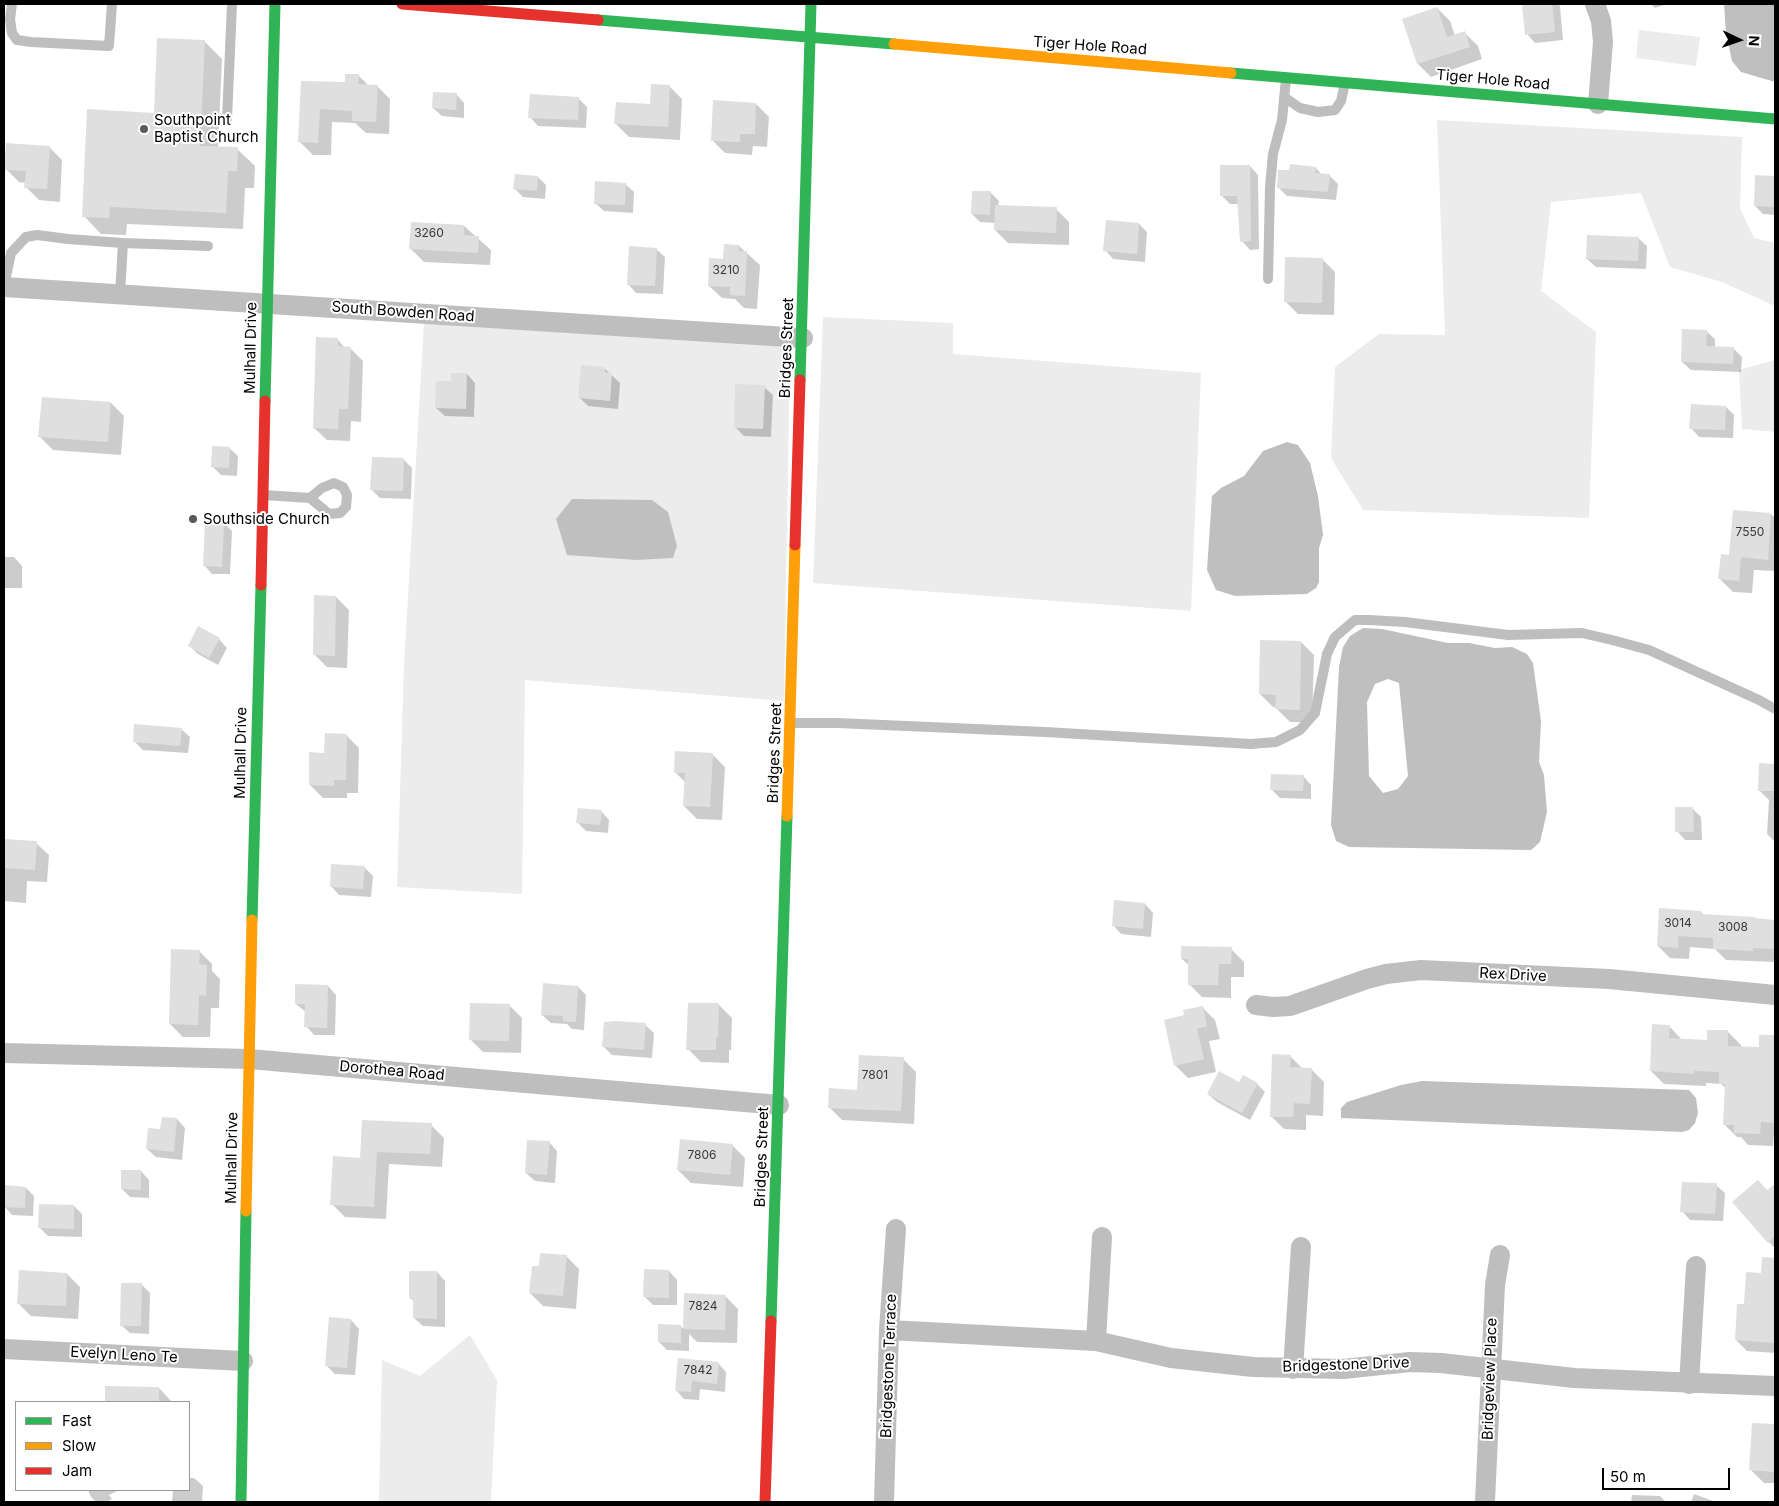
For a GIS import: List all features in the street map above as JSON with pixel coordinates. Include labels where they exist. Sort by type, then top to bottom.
[{"type":"street","name":"Mulhall Drive","points":[[241,1502],[249,1059],[275,4]]},
{"type":"street","name":"Tiger Hole Road","points":[[402,4],[1775,119]]},
{"type":"street","name":"Bridges Street","points":[[765,1502],[803,338],[811,4]]},
{"type":"street","points":[[1595,4],[1601,21],[1603,42],[1598,104]]},
{"type":"street","name":"South Bowden Road","points":[[4,286],[803,338]]},
{"type":"street","name":"Rex Drive","points":[[1256,1005],[1290,1006],[1367,979],[1386,974],[1421,970],[1619,980],[1775,995]]},
{"type":"street","name":"Dorothea Road","points":[[4,1053],[249,1059],[779,1105]]},
{"type":"street","name":"Bridgestone Terrace","points":[[884,1502],[889,1330],[896,1229]]},
{"type":"street","points":[[1096,1341],[1102,1237]]},
{"type":"street","points":[[1294,1369],[1301,1248]]},
{"type":"street","name":"Bridgeview Place","points":[[1485,1502],[1495,1285],[1500,1255]]},
{"type":"street","points":[[1689,1384],[1696,1266]]},
{"type":"street","name":"Bridgestone Drive","points":[[889,1330],[1096,1341],[1171,1358],[1253,1367],[1343,1369],[1410,1362],[1441,1363],[1574,1378],[1775,1386]]},
{"type":"street","name":"Evelyn Leno Te","points":[[4,1350],[243,1361]]},
{"type":"lane","points":[[12,4],[10,19],[12,33],[17,40],[109,46],[112,4]]},
{"type":"lane","points":[[227,119],[232,4]]},
{"type":"lane","points":[[1268,279],[1270,187],[1273,154],[1282,120],[1286,78]]},
{"type":"lane","points":[[1284,97],[1300,108],[1318,112],[1335,110],[1341,100],[1346,83]]},
{"type":"lane","points":[[4,286],[10,254],[26,238],[37,235],[123,243],[208,246]]},
{"type":"lane","points":[[120,294],[123,243]]},
{"type":"lane","points":[[263,494],[310,498]]},
{"type":"lane","points":[[791,723],[837,722],[1250,744],[1276,742],[1300,730],[1315,713],[1327,654],[1335,637],[1355,620],[1405,622],[1508,635],[1582,634],[1612,640],[1649,650],[1775,709]]},
{"type":"shaded area","points":[[1724,4],[1775,4],[1775,82],[1741,72],[1732,61],[1726,33]]},
{"type":"shaded area","points":[[1639,30],[1700,37],[1696,66],[1636,58]]},
{"type":"shaded area","points":[[1437,120],[1742,137],[1740,208],[1754,238],[1775,243],[1775,306],[1722,282],[1670,267],[1641,193],[1551,202],[1541,291],[1596,332],[1589,518],[1363,510],[1331,458],[1335,367],[1379,334],[1445,335]]},
{"type":"shaded area","points":[[823,317],[953,323],[953,354],[1201,373],[1191,611],[813,583]]},
{"type":"shaded area","points":[[424,322],[790,347],[784,701],[525,680],[522,894],[397,887],[404,665]]},
{"type":"shaded area","points":[[1775,360],[1775,432],[1742,429],[1739,370]]},
{"type":"shaded area","points":[[1287,442],[1298,445],[1310,463],[1318,496],[1323,535],[1319,548],[1319,582],[1316,588],[1307,594],[1235,596],[1216,590],[1207,570],[1212,496],[1221,488],[1244,476],[1263,451]]},
{"type":"shaded area","points":[[572,499],[652,500],[668,512],[677,546],[673,558],[636,560],[567,555],[556,519]]},
{"type":"shaded area","points":[[1363,628],[1382,629],[1448,643],[1469,643],[1495,648],[1512,647],[1527,654],[1533,663],[1541,721],[1539,762],[1544,775],[1547,812],[1540,842],[1531,850],[1349,847],[1336,841],[1331,825],[1339,667],[1343,647],[1350,636]],"holes":[[[1388,679],[1399,683],[1408,776],[1398,789],[1383,793],[1369,776],[1367,702],[1375,684]]]},
{"type":"shaded area","points":[[1422,1081],[1689,1090],[1696,1098],[1698,1113],[1695,1123],[1689,1130],[1682,1132],[1341,1118],[1341,1108],[1347,1102],[1401,1085]]},
{"type":"shaded area","points":[[470,1335],[497,1380],[491,1502],[379,1502],[382,1360],[420,1376]]},
{"type":"building","points":[[1522,4],[1552,4],[1555,32],[1525,35]]},
{"type":"building","points":[[1437,7],[1447,37],[1465,31],[1470,47],[1417,64],[1402,19]]},
{"type":"building","name":"Southpoint Baptist Church","points":[[157,38],[205,40],[200,146],[238,147],[237,171],[228,171],[226,213],[110,207],[109,218],[82,217],[87,109],[154,113]]},
{"type":"building","points":[[345,74],[359,74],[358,84],[378,85],[376,122],[352,121],[352,111],[320,109],[318,143],[298,142],[301,81],[345,82]]},
{"type":"building","points":[[651,84],[670,85],[668,127],[614,124],[616,102],[650,104]]},
{"type":"building","points":[[433,92],[457,93],[456,110],[432,108]]},
{"type":"building","points":[[530,94],[579,97],[578,120],[528,118]]},
{"type":"building","points":[[713,100],[756,103],[755,134],[740,134],[740,142],[711,141]]},
{"type":"building","points":[[6,143],[50,146],[47,189],[24,188],[26,171],[4,170]]},
{"type":"building","points":[[1290,164],[1316,167],[1315,173],[1330,174],[1328,192],[1277,188],[1278,170],[1289,170]]},
{"type":"building","points":[[1220,165],[1250,165],[1251,241],[1240,242],[1237,196],[1220,196]]},
{"type":"building","points":[[515,174],[538,176],[537,191],[513,189]]},
{"type":"building","points":[[1755,175],[1775,176],[1775,207],[1754,206]]},
{"type":"building","points":[[595,181],[626,183],[625,205],[594,204]]},
{"type":"building","points":[[972,191],[991,191],[990,215],[971,214]]},
{"type":"building","points":[[995,205],[1057,207],[1056,233],[994,230]]},
{"type":"building","points":[[1106,220],[1139,223],[1137,254],[1103,251]]},
{"type":"building","points":[[411,222],[464,225],[464,235],[479,236],[478,253],[409,249]]},
{"type":"building","points":[[1587,235],[1639,237],[1638,261],[1586,259]]},
{"type":"building","points":[[724,244],[739,245],[739,251],[747,251],[745,296],[730,295],[730,287],[708,286],[709,258],[723,259]]},
{"type":"building","points":[[629,246],[657,248],[655,286],[627,285]]},
{"type":"building","points":[[1285,257],[1323,258],[1322,303],[1284,302]]},
{"type":"building","points":[[1682,329],[1707,330],[1706,346],[1734,347],[1733,364],[1681,362]]},
{"type":"building","points":[[316,337],[338,338],[338,346],[351,347],[348,409],[339,409],[338,429],[313,428]]},
{"type":"building","points":[[581,365],[605,367],[605,372],[612,373],[610,401],[578,398]]},
{"type":"building","points":[[451,373],[467,373],[466,409],[435,408],[436,381],[451,381]]},
{"type":"building","points":[[735,384],[765,385],[763,429],[734,428]]},
{"type":"building","points":[[42,397],[111,402],[108,442],[38,437]]},
{"type":"building","points":[[1691,404],[1726,406],[1725,430],[1689,429]]},
{"type":"building","points":[[212,446],[230,447],[229,468],[211,467]]},
{"type":"building","points":[[372,457],[404,458],[403,491],[370,490]]},
{"type":"building","points":[[1733,510],[1771,513],[1768,560],[1741,557],[1739,581],[1718,579],[1721,554],[1729,555]]},
{"type":"building","points":[[205,520],[224,521],[222,567],[203,566]]},
{"type":"building","points":[[314,595],[336,596],[335,656],[313,655]]},
{"type":"building","points":[[198,626],[220,638],[209,658],[188,646]]},
{"type":"building","points":[[1260,640],[1301,641],[1300,710],[1275,709],[1276,695],[1259,694]]},
{"type":"building","points":[[134,724],[182,728],[180,746],[133,742]]},
{"type":"building","points":[[325,733],[347,734],[346,780],[334,780],[334,786],[309,785],[309,752],[324,753]]},
{"type":"building","points":[[675,751],[713,753],[710,807],[683,806],[685,773],[674,773]]},
{"type":"building","points":[[1759,763],[1775,764],[1775,791],[1758,791]]},
{"type":"building","points":[[1271,774],[1304,775],[1303,791],[1270,790]]},
{"type":"building","points":[[1675,807],[1693,807],[1694,832],[1675,832]]},
{"type":"building","points":[[578,808],[602,810],[600,825],[576,823]]},
{"type":"building","points":[[4,839],[37,841],[35,870],[4,868]]},
{"type":"building","points":[[331,864],[365,866],[363,889],[330,887]]},
{"type":"building","points":[[1114,900],[1145,903],[1143,929],[1112,926]]},
{"type":"building","points":[[1659,908],[1701,911],[1701,914],[1775,920],[1775,949],[1753,948],[1753,951],[1713,949],[1713,938],[1678,936],[1678,948],[1657,946]]},
{"type":"building","points":[[1181,946],[1232,947],[1231,964],[1219,964],[1218,985],[1188,985],[1188,959],[1181,959]]},
{"type":"building","points":[[171,949],[200,950],[199,964],[207,965],[206,996],[199,995],[198,1025],[169,1024]]},
{"type":"building","points":[[543,983],[578,986],[576,1022],[563,1021],[563,1016],[541,1015]]},
{"type":"building","points":[[295,984],[328,985],[327,1028],[304,1027],[305,1004],[295,1004]]},
{"type":"building","points":[[470,1003],[510,1004],[509,1041],[469,1040]]},
{"type":"building","points":[[688,1003],[719,1003],[716,1050],[686,1050]]},
{"type":"building","points":[[1203,1006],[1207,1026],[1197,1029],[1204,1059],[1174,1066],[1164,1020],[1184,1015],[1183,1010]]},
{"type":"building","points":[[604,1022],[646,1023],[644,1050],[602,1047]]},
{"type":"building","points":[[1652,1024],[1670,1025],[1669,1038],[1707,1040],[1707,1030],[1728,1030],[1728,1046],[1759,1047],[1759,1035],[1775,1035],[1775,1123],[1761,1122],[1760,1134],[1734,1133],[1734,1125],[1723,1125],[1725,1084],[1719,1084],[1719,1072],[1694,1071],[1694,1074],[1650,1071]]},
{"type":"building","points":[[1272,1054],[1291,1055],[1290,1067],[1312,1068],[1310,1104],[1294,1103],[1293,1117],[1270,1117]]},
{"type":"building","points":[[859,1055],[904,1057],[901,1111],[828,1108],[829,1088],[857,1090]]},
{"type":"building","points":[[1219,1071],[1239,1082],[1243,1075],[1258,1083],[1242,1113],[1207,1094]]},
{"type":"building","points":[[162,1117],[177,1118],[174,1152],[146,1149],[148,1128],[160,1129]]},
{"type":"building","points":[[362,1120],[432,1123],[430,1154],[377,1152],[374,1207],[330,1205],[333,1156],[360,1158]]},
{"type":"building","points":[[680,1139],[733,1144],[730,1175],[677,1170]]},
{"type":"building","points":[[527,1140],[550,1141],[547,1175],[525,1173]]},
{"type":"building","points":[[121,1170],[141,1170],[141,1190],[121,1189]]},
{"type":"building","points":[[1758,1180],[1767,1190],[1775,1184],[1775,1236],[1768,1243],[1732,1202]]},
{"type":"building","points":[[1682,1182],[1717,1183],[1715,1214],[1680,1212]]},
{"type":"building","points":[[4,1185],[26,1187],[25,1208],[4,1207]]},
{"type":"building","points":[[39,1204],[74,1205],[74,1229],[38,1228]]},
{"type":"building","points":[[540,1253],[567,1255],[563,1296],[529,1293],[532,1266],[539,1266]]},
{"type":"building","points":[[1762,1257],[1775,1258],[1775,1343],[1735,1340],[1737,1304],[1744,1304],[1746,1272],[1761,1273]]},
{"type":"building","points":[[644,1269],[669,1270],[669,1298],[643,1297]]},
{"type":"building","points":[[19,1270],[67,1273],[66,1306],[17,1304]]},
{"type":"building","points":[[409,1271],[437,1271],[437,1319],[413,1318],[413,1298],[409,1298]]},
{"type":"building","points":[[121,1283],[142,1283],[141,1326],[120,1326]]},
{"type":"building","points":[[684,1293],[726,1295],[725,1330],[683,1329]]},
{"type":"building","points":[[329,1317],[351,1319],[347,1368],[325,1366]]},
{"type":"building","points":[[658,1324],[681,1325],[681,1343],[658,1342]]},
{"type":"building","points":[[678,1358],[719,1362],[717,1384],[692,1381],[691,1392],[675,1391]]},
{"type":"building","points":[[105,1386],[159,1387],[159,1401],[105,1401]]},
{"type":"building","points":[[1752,1423],[1775,1424],[1774,1472],[1749,1470]]},
{"type":"traffic: fast","points":[[265,401],[275,4]]},
{"type":"traffic: fast","points":[[800,380],[811,4]]},
{"type":"traffic: fast","points":[[598,20],[894,44]]},
{"type":"traffic: fast","points":[[1231,73],[1775,119]]},
{"type":"traffic: fast","points":[[252,920],[261,585]]},
{"type":"traffic: fast","points":[[771,1321],[787,816]]},
{"type":"traffic: fast","points":[[241,1502],[246,1211]]},
{"type":"traffic: slow","points":[[894,44],[1231,73]]},
{"type":"traffic: slow","points":[[787,816],[795,545]]},
{"type":"traffic: slow","points":[[246,1211],[252,920]]},
{"type":"traffic: jam","points":[[402,4],[598,20]]},
{"type":"traffic: jam","points":[[795,545],[800,380]]},
{"type":"traffic: jam","points":[[261,585],[265,401]]},
{"type":"traffic: jam","points":[[765,1502],[771,1321]]},
{"type":"place","name":"Southpoint Baptist Church","points":[[144,129]]},
{"type":"place","name":"Southside Church","points":[[193,519]]}]
